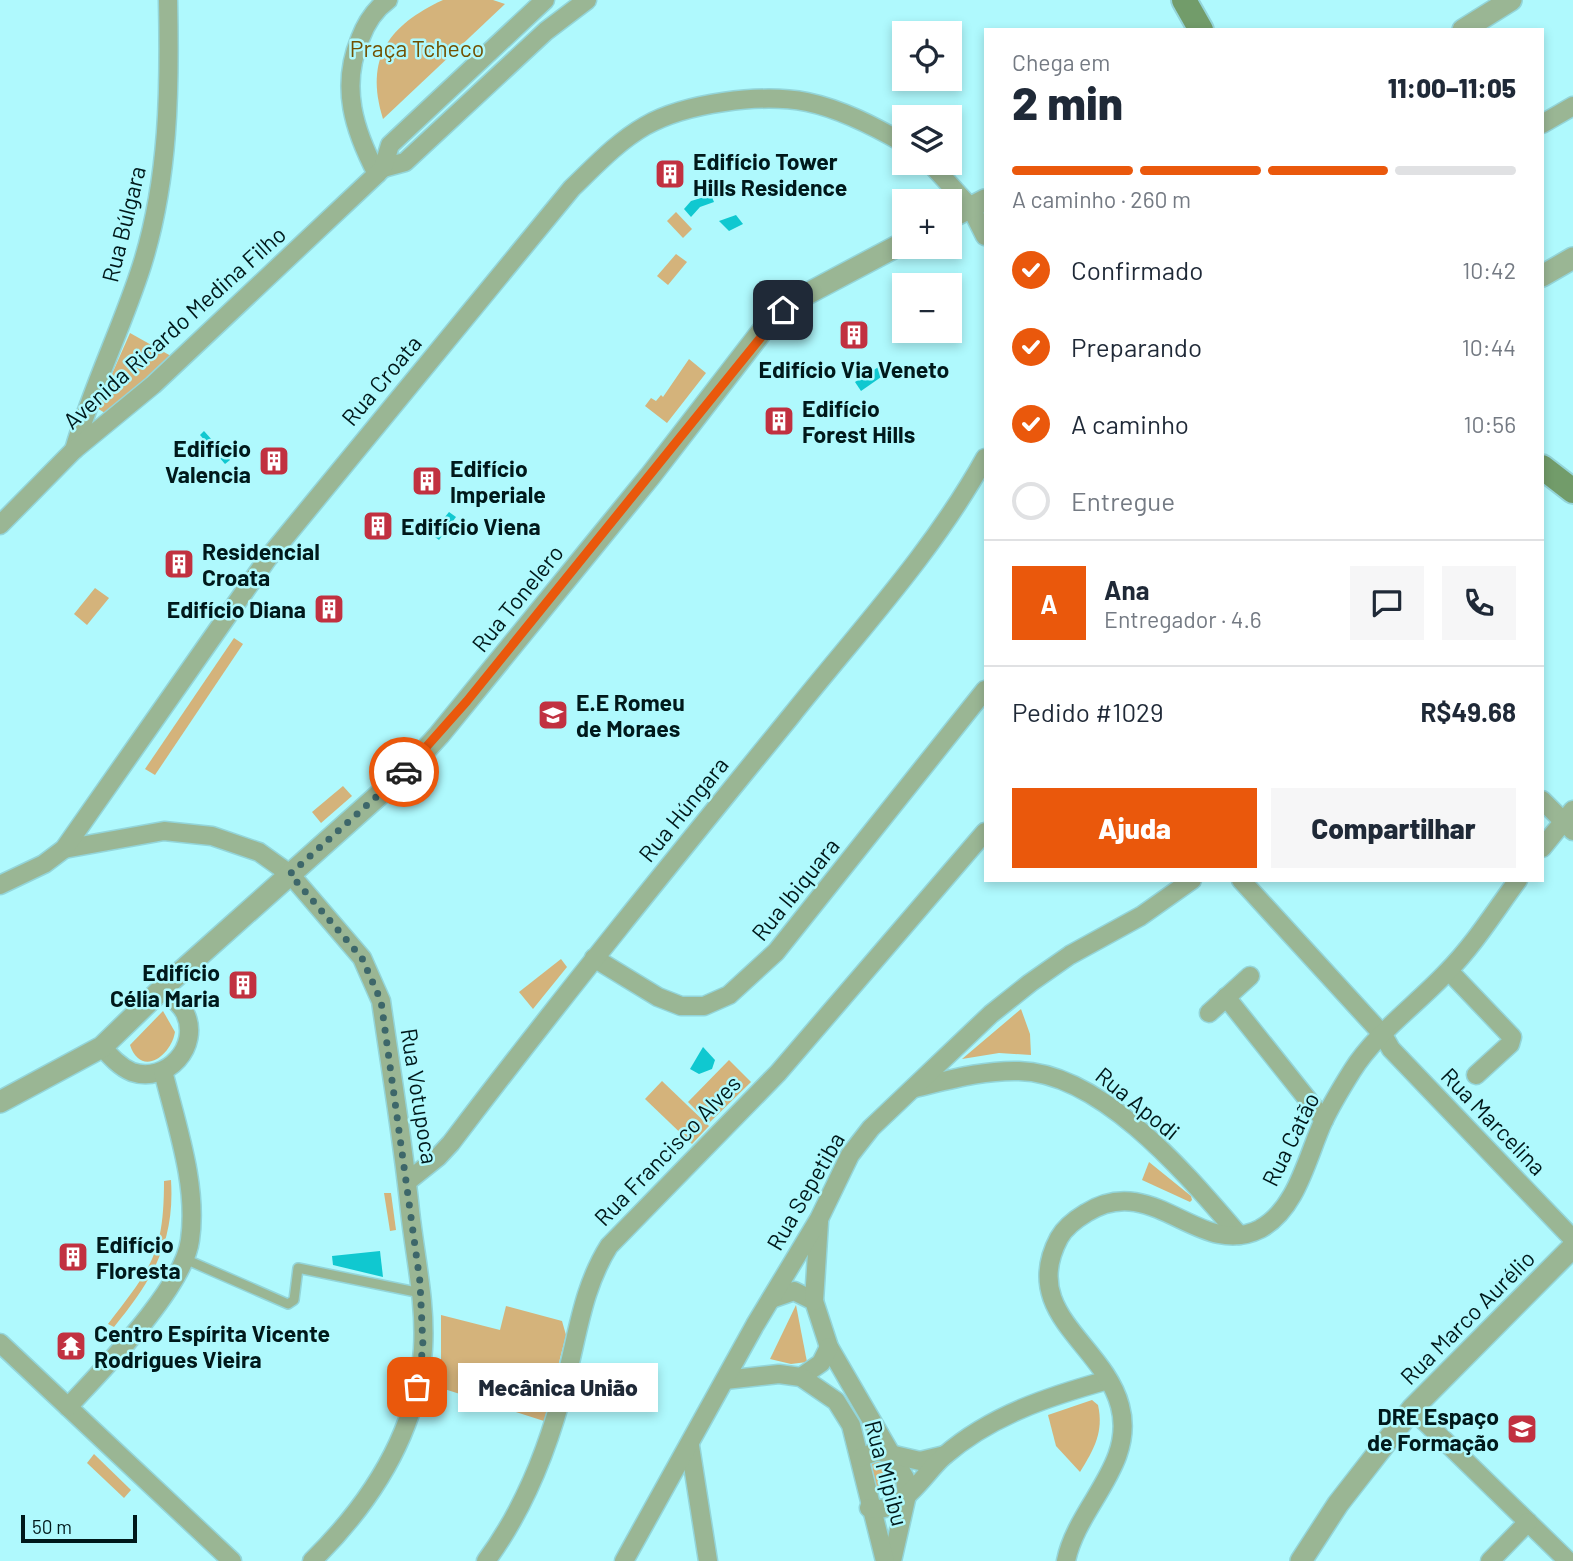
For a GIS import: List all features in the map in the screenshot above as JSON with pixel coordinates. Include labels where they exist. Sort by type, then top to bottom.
[{"type":"main road","points":[[1184,0],[1200,28]]},
{"type":"main road","points":[[1544,469],[1573,491]]},
{"type":"street","name":"Rua Búlgara","points":[[74,450],[88,399],[142,263],[153,220],[169,114],[168,0]]},
{"type":"street","name":"Avenida Ricardo Medina Filho","points":[[380,171],[390,145],[545,0]]},
{"type":"street","points":[[554,0],[566,15]]},
{"type":"street","name":"Avenida Ricardo Medina Filho","points":[[0,525],[74,450],[153,385],[380,171],[405,162],[566,15],[587,0]]},
{"type":"street","points":[[1466,28],[1511,0]]},
{"type":"street","points":[[377,3],[355,50],[348,84],[358,137],[380,171]]},
{"type":"street","name":"Rua Croata","points":[[0,885],[44,864],[64,849],[268,558],[311,502],[572,188],[612,149],[646,125],[700,106],[749,100],[805,102],[842,113],[892,138]]},
{"type":"street","points":[[1544,123],[1573,106]]},
{"type":"street","points":[[944,175],[978,204],[984,231]]},
{"type":"street","points":[[962,212],[978,204]]},
{"type":"street","name":"Rua Tonelero","points":[[102,1047],[162,989],[407,770],[439,735],[651,475],[766,326],[805,295],[892,249]]},
{"type":"street","points":[[1544,275],[1573,258]]},
{"type":"street","name":"Rua Húngara","points":[[408,1181],[451,1143],[594,958],[902,579],[961,501],[984,460]]},
{"type":"street","name":"Rua Ibiquara","points":[[594,958],[658,997],[681,1006],[704,1006],[729,995],[750,979],[776,952],[984,691]]},
{"type":"street","points":[[1544,802],[1570,821],[1544,846]]},
{"type":"street","name":"Rua Votupoca","points":[[64,849],[146,832],[189,832],[259,852],[290,874],[362,958],[381,1001],[408,1181],[421,1293],[423,1347],[420,1373],[402,1435],[363,1504],[312,1561]]},
{"type":"street","name":"Rua Francisco Alves","points":[[486,1561],[512,1522],[552,1434],[592,1273],[609,1246],[778,1073],[984,833]]},
{"type":"street","name":"Rua Marcelina","points":[[1243,882],[1383,1035],[1391,1049],[1573,1239]]},
{"type":"street","name":"Rua Catão","points":[[1239,1235],[1258,1230],[1272,1221],[1288,1203],[1324,1120],[1353,1070],[1383,1035],[1449,971],[1516,882]]},
{"type":"street","name":"Rua Sepetiba","points":[[624,1561],[819,1219],[850,1155],[871,1128],[951,1051],[1030,983],[1181,884]]},
{"type":"street","points":[[1449,971],[1512,1037],[1510,1044],[1476,1075]]},
{"type":"street","points":[[1209,1013],[1250,976]]},
{"type":"street","points":[[0,1102],[102,1047],[118,1064],[135,1073],[163,1071],[183,1053],[189,1027],[178,1003],[162,989]]},
{"type":"street","points":[[1226,997],[1324,1120]]},
{"type":"street","points":[[951,1051],[975,1074]]},
{"type":"street","points":[[68,1407],[148,1318],[185,1259],[190,1241],[192,1208],[182,1147],[163,1071]]},
{"type":"street","name":"Rua Apodi","points":[[911,1089],[975,1074],[1022,1071],[1047,1075],[1096,1095],[1178,1167],[1239,1235]]},
{"type":"street","name":"Rua Apodi","points":[[926,1076],[945,1081]]},
{"type":"street","points":[[1066,1561],[1077,1528],[1116,1461],[1122,1440],[1120,1405],[1108,1380],[1056,1309],[1050,1289],[1049,1272],[1053,1253],[1069,1226],[1096,1206],[1133,1200],[1153,1205],[1200,1229],[1222,1235],[1239,1235]]},
{"type":"street","name":"Rua Mipibu","points":[[819,1219],[814,1301],[829,1347],[905,1478],[907,1495],[892,1561]]},
{"type":"street","name":"Rua Marco Aurélio","points":[[1301,1561],[1338,1503],[1412,1409],[1573,1247]]},
{"type":"street","points":[[771,1299],[794,1291],[814,1301]]},
{"type":"street","points":[[0,1343],[232,1561]]},
{"type":"street","points":[[725,1380],[779,1374],[801,1377],[821,1363],[829,1347]]},
{"type":"street","name":"Rua Mipibu","points":[[801,1377],[836,1401],[851,1426],[869,1508],[885,1561]]},
{"type":"street","points":[[869,1508],[887,1509],[907,1495],[945,1455],[1011,1411],[1108,1380]]},
{"type":"street","name":"Rua Mipibu","points":[[836,1401],[851,1386]]},
{"type":"street","points":[[1412,1409],[1568,1561]]},
{"type":"street","points":[[690,1446],[708,1561]]},
{"type":"street","points":[[860,1458],[877,1451],[920,1461],[945,1455]]},
{"type":"street","points":[[1490,1561],[1528,1522]]},
{"type":"lane","points":[[185,1259],[288,1304],[294,1300],[298,1268],[421,1293]]},
{"type":"green space","name":"Praça Tcheco","points":[[443,0],[493,0],[505,4],[383,119],[377,78],[379,61],[386,46],[408,21]]},
{"type":"green space","points":[[676,212],[692,229],[683,238],[667,221]]},
{"type":"green space","points":[[676,254],[687,262],[668,285],[657,276]]},
{"type":"green space","points":[[130,333],[171,356],[108,415],[97,408]]},
{"type":"green space","points":[[689,359],[706,373],[667,423],[645,406],[651,398],[656,401],[661,395],[663,397]]},
{"type":"green space","points":[[95,588],[109,598],[87,625],[74,614]]},
{"type":"green space","points":[[234,638],[243,644],[155,775],[145,769]]},
{"type":"green space","points":[[343,786],[352,796],[321,823],[312,812]]},
{"type":"green space","points":[[561,959],[567,967],[533,1009],[519,992]]},
{"type":"green space","points":[[1021,1009],[1030,1034],[1031,1055],[999,1053],[962,1059]]},
{"type":"green space","points":[[163,1011],[175,1032],[172,1041],[168,1049],[155,1060],[141,1060],[130,1045]]},
{"type":"green space","points":[[729,1060],[751,1082],[709,1123],[688,1102]]},
{"type":"green space","points":[[662,1081],[709,1126],[692,1144],[645,1099]]},
{"type":"green space","points":[[1149,1162],[1191,1196],[1192,1200],[1190,1202],[1142,1180]]},
{"type":"green space","points":[[171,1180],[169,1223],[165,1242],[140,1293],[114,1327],[108,1324],[145,1273],[158,1244],[164,1181]]},
{"type":"green space","points":[[384,1193],[391,1193],[396,1230],[390,1231]]},
{"type":"green space","points":[[796,1305],[807,1362],[791,1364],[770,1359]]},
{"type":"green space","points":[[506,1306],[562,1321],[566,1335],[544,1421],[438,1387],[441,1315],[500,1330]]},
{"type":"green space","points":[[1092,1400],[1098,1405],[1099,1432],[1080,1472],[1056,1446],[1048,1415]]},
{"type":"green space","points":[[94,1454],[131,1490],[124,1498],[87,1463]]},
{"type":"green space","points":[[875,1459],[881,1459],[902,1479],[892,1490],[883,1490],[875,1484],[872,1464]]},
{"type":"water","points":[[711,195],[714,202],[700,207],[691,217],[684,209],[691,201]]},
{"type":"water","points":[[736,215],[743,224],[729,231],[719,221]]},
{"type":"water","points":[[880,366],[884,375],[861,391],[855,382]]},
{"type":"water","points":[[204,431],[230,460],[225,464],[200,435]]},
{"type":"water","points":[[449,512],[456,517],[439,540],[431,534]]},
{"type":"water","points":[[703,1047],[715,1060],[712,1069],[699,1074],[690,1069]]},
{"type":"water","points":[[380,1251],[383,1277],[333,1265],[332,1256]]},
{"type":"way so far","points":[[404,772],[290,874],[362,958],[381,1001],[420,1282],[423,1347],[417,1387]]},
{"type":"place","name":"Edifício Tower Hills Residence","points":[[670,174]]},
{"type":"place","name":"Edifício Via Veneto","points":[[854,335]]},
{"type":"place","name":"Edifício Forest Hills","points":[[779,421]]},
{"type":"place","name":"Edifício Valencia","points":[[274,461]]},
{"type":"place","name":"Edifício Imperiale","points":[[427,481]]},
{"type":"place","name":"Edifício Viena","points":[[378,526]]},
{"type":"place","name":"Residencial Croata","points":[[179,564]]},
{"type":"place","name":"Edifício Diana","points":[[329,609]]},
{"type":"place","name":"E.E Romeu de Moraes","points":[[553,715]]},
{"type":"place","name":"Edifício Célia Maria","points":[[243,985]]},
{"type":"place","name":"Edifício Floresta","points":[[73,1257]]},
{"type":"place","name":"Centro Espírita Vicente Rodrigues Vieira","points":[[71,1346]]},
{"type":"place","name":"Mecânica União","points":[[417,1387]]},
{"type":"place","name":"DRE Espaço de Formação","points":[[1522,1429]]},
{"type":"route","points":[[404,772],[467,701],[651,475],[766,326],[783,310]]}]
